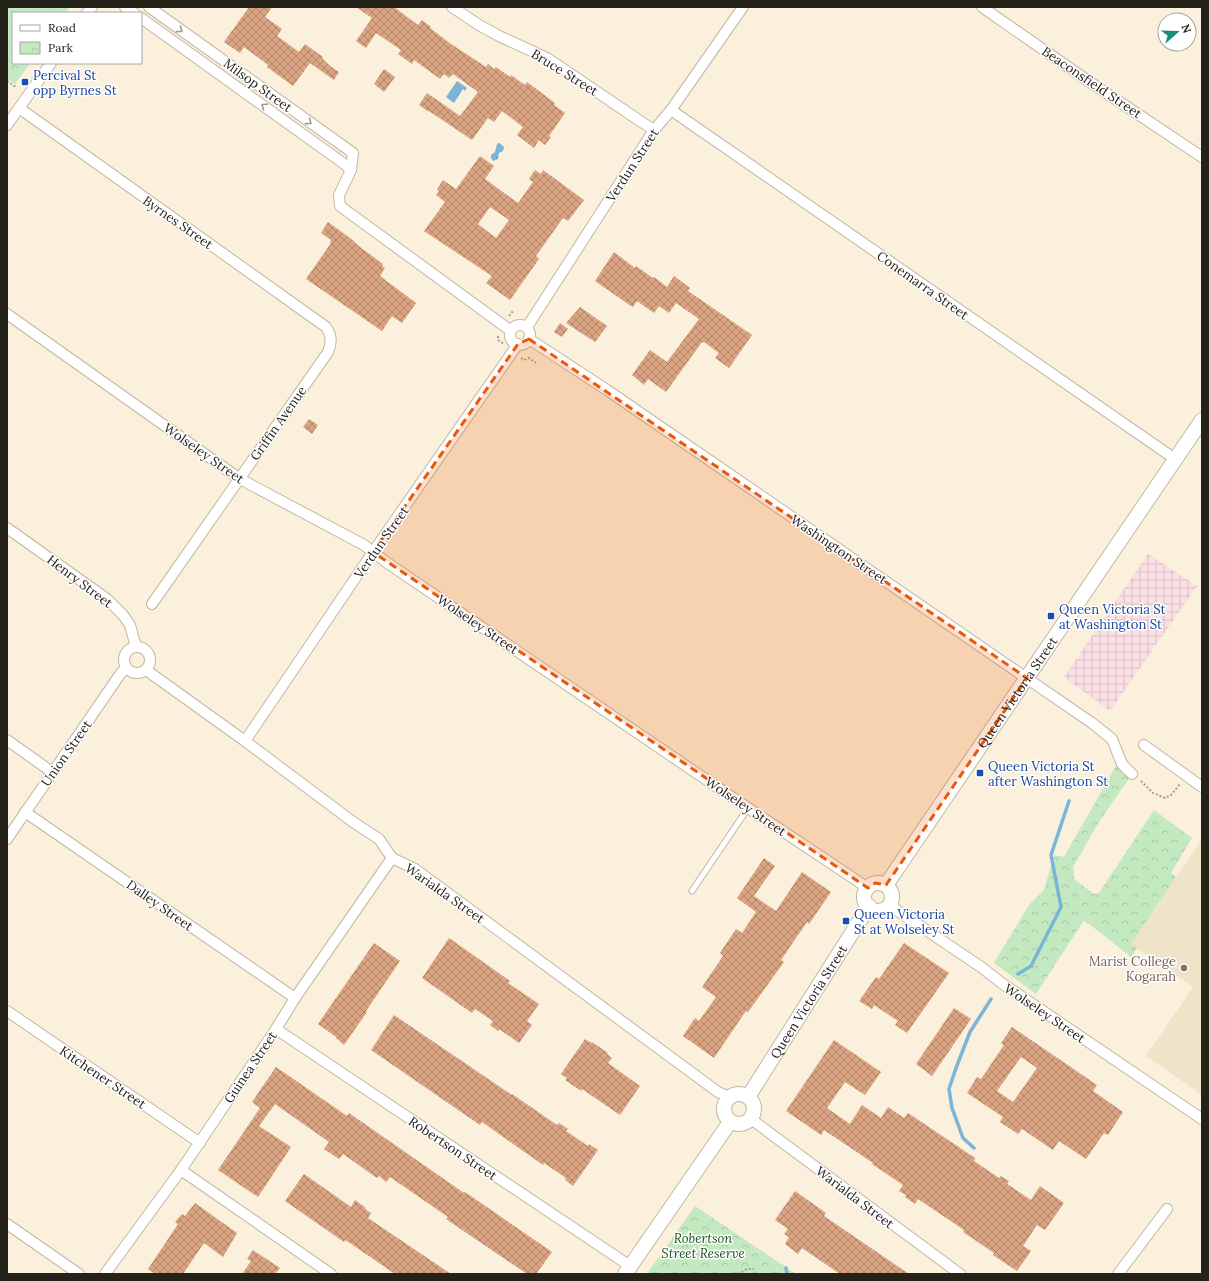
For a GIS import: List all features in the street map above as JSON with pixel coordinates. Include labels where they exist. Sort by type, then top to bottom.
[{"type":"main road","name":"Queen Victoria Street","points":[[886,886],[1202,420]]},
{"type":"main road","points":[[878,883],[889,888],[892,894],[889,905],[884,909],[878,910],[874,910],[869,906],[865,898],[868,888],[873,884],[878,883]]},
{"type":"main road","name":"Queen Victoria Street","points":[[748,1097],[869,906]]},
{"type":"main road","points":[[734,1094],[748,1097],[754,1105],[751,1119],[740,1125],[730,1122],[726,1118],[723,1109],[724,1104],[729,1097],[734,1094]]},
{"type":"main road","points":[[628,1270],[730,1122]]},
{"type":"street","name":"Milsop Street","points":[[149,7],[353,154],[351,170],[339,195],[340,206],[511,331]]},
{"type":"street","name":"Bruce Street","points":[[452,7],[499,36],[547,58],[654,130]]},
{"type":"street","name":"Verdun Street","points":[[527,326],[654,130],[671,110],[743,7]]},
{"type":"street","name":"Beaconsfield Street","points":[[982,7],[1084,78],[1202,157]]},
{"type":"street","name":"Milsop Street","points":[[142,19],[351,170]]},
{"type":"street","points":[[7,125],[50,64]]},
{"type":"street","name":"Byrnes Street","points":[[19,108],[326,327],[329,331],[331,339]]},
{"type":"street","name":"Conemarra Street","points":[[671,110],[1175,460]]},
{"type":"street","name":"Wolseley Street","points":[[7,314],[240,479],[364,545],[748,808],[868,888]]},
{"type":"street","points":[[522,324],[527,326],[530,332],[529,339],[524,344],[513,342],[510,337],[511,331],[516,325],[522,324]]},
{"type":"street","name":"Griffin Avenue","points":[[152,604],[328,352],[331,339]]},
{"type":"street","name":"Washington Street","points":[[529,339],[607,390],[1092,723],[1111,737],[1122,764],[1132,774]]},
{"type":"street","name":"Verdun Street","points":[[245,741],[373,552],[518,344]]},
{"type":"street","name":"Henry Street","points":[[7,528],[107,599],[123,614],[130,625],[136,647]]},
{"type":"street","points":[[136,647],[144,649],[149,655],[150,663],[146,670],[137,674],[126,668],[124,660],[126,653],[132,648],[136,647]]},
{"type":"street","name":"Union Street","points":[[7,839],[52,772],[126,668]]},
{"type":"street","name":"Warialda Street","points":[[146,670],[245,741],[353,822],[379,839],[392,858],[415,869],[718,1092],[729,1097]]},
{"type":"street","points":[[7,740],[52,772]]},
{"type":"street","points":[[1144,745],[1202,787]]},
{"type":"street","name":"Dalley Street","points":[[25,812],[295,998]]},
{"type":"street","name":"Guinea Street","points":[[105,1274],[200,1143],[295,998],[392,858]]},
{"type":"street","name":"Wolseley Street","points":[[889,905],[981,967],[1009,989],[1202,1119]]},
{"type":"street","name":"Kitchener Street","points":[[7,1011],[200,1143]]},
{"type":"street","name":"Robertson Street","points":[[276,1029],[628,1270]]},
{"type":"street","name":"Warialda Street","points":[[751,1119],[960,1274]]},
{"type":"street","points":[[181,1170],[324,1272]]},
{"type":"street","points":[[1118,1274],[1167,1209]]},
{"type":"street","points":[[7,1224],[79,1274]]},
{"type":"lane","points":[[692,891],[748,808]]},
{"type":"path","points":[[7,81],[16,87]]},
{"type":"path","points":[[524,360],[529,358],[536,363]]},
{"type":"path","points":[[1132,774],[1154,793],[1165,798],[1171,795],[1186,776]]},
{"type":"path","points":[[738,1274],[747,1269],[754,1270]]},
{"type":"highlighted area","points":[[529,339],[1027,678],[886,885],[875,883],[868,888],[373,552],[518,344]]},
{"type":"shaded area","points":[[1148,554],[1197,586],[1110,711],[1064,677]]},
{"type":"shaded area","name":"Marist College Kogarah","points":[[1202,839],[1202,1095],[1146,1056],[1193,987],[1131,944]]},
{"type":"green space","points":[[7,7],[70,7],[66,12],[12,12],[12,64],[29,64],[15,84],[7,78]]},
{"type":"green space","points":[[1120,759],[1132,774],[1099,822],[1073,867],[1074,878],[1076,881],[1093,893],[1099,893],[1154,810],[1192,838],[1171,873],[1176,877],[1131,944],[1137,948],[1131,957],[1084,920],[1036,994],[994,963],[1029,905],[1044,890],[1054,855],[1064,857]]},
{"type":"green space","name":"Robertson Street Reserve","points":[[695,1206],[796,1274],[647,1274]]},
{"type":"water","points":[[457,81],[467,88],[465,91],[463,89],[454,103],[446,97]]},
{"type":"water","points":[[499,143],[504,147],[503,151],[499,153],[498,159],[493,161],[491,155],[495,152],[497,144]]},
{"type":"building","points":[[249,7],[272,7],[265,17],[282,29],[277,36],[299,52],[305,44],[323,57],[322,58],[330,66],[339,72],[334,80],[310,63],[293,86],[267,67],[268,65],[244,47],[240,53],[224,42]]},
{"type":"building","points":[[356,7],[394,7],[418,25],[422,20],[451,44],[486,67],[488,64],[494,69],[496,67],[525,85],[527,82],[555,103],[554,105],[565,113],[549,136],[551,137],[545,145],[539,140],[534,148],[517,135],[523,127],[502,111],[494,122],[488,118],[472,140],[429,112],[419,105],[427,93],[460,116],[478,92],[453,74],[449,78],[444,74],[440,79],[414,60],[412,64],[398,54],[401,50],[376,33],[366,48],[356,41],[372,18]]},
{"type":"building","points":[[384,69],[395,77],[384,92],[374,84]]},
{"type":"building","points":[[480,156],[494,166],[485,179],[518,203],[533,182],[529,179],[535,170],[541,174],[543,170],[584,200],[568,221],[563,218],[536,256],[539,259],[510,300],[486,283],[492,276],[424,231],[445,202],[436,195],[439,191],[437,189],[443,180],[456,189]],"holes":[[[490,207],[509,220],[496,238],[478,224]]]},
{"type":"building","points":[[328,222],[383,264],[382,266],[385,268],[380,276],[416,303],[402,323],[392,316],[382,331],[306,279],[331,243],[331,240],[321,233]]},
{"type":"building","points":[[614,252],[635,268],[636,266],[667,287],[674,276],[690,288],[688,291],[752,335],[729,368],[715,358],[719,353],[702,342],[666,392],[648,379],[644,385],[632,375],[650,350],[667,362],[699,319],[676,303],[669,313],[659,306],[654,313],[637,301],[633,307],[595,281]]},
{"type":"building","points":[[580,307],[607,326],[595,342],[566,323]]},
{"type":"building","points":[[560,323],[568,329],[562,337],[554,332]]},
{"type":"building","points":[[309,419],[318,425],[312,434],[303,427]]},
{"type":"building","points":[[764,858],[775,866],[754,896],[776,911],[802,872],[831,892],[809,924],[807,922],[781,960],[784,962],[748,1012],[746,1011],[714,1058],[683,1036],[695,1018],[699,1021],[716,997],[702,987],[723,956],[720,953],[736,929],[742,933],[756,912],[737,898]]},
{"type":"building","points":[[449,938],[510,981],[508,983],[539,1004],[527,1021],[532,1025],[519,1043],[499,1029],[498,1031],[490,1025],[493,1021],[475,1009],[472,1013],[422,978]]},
{"type":"building","points":[[374,943],[400,961],[344,1045],[318,1024]]},
{"type":"building","points":[[904,943],[949,973],[907,1033],[895,1025],[898,1021],[874,1005],[872,1009],[859,1001],[876,977],[879,979]]},
{"type":"building","points":[[954,1008],[971,1019],[932,1076],[916,1064]]},
{"type":"building","points":[[394,1015],[557,1125],[559,1123],[568,1129],[566,1131],[588,1146],[589,1144],[598,1150],[573,1186],[565,1180],[566,1178],[544,1163],[543,1165],[482,1122],[480,1125],[371,1050]]},
{"type":"building","points":[[1012,1027],[1097,1085],[1093,1091],[1123,1112],[1108,1135],[1104,1133],[1086,1159],[1059,1141],[1053,1150],[1022,1129],[1018,1134],[1000,1122],[1003,1117],[967,1093],[977,1077],[981,1079],[1004,1045],[1001,1043]],"holes":[[[1021,1057],[1037,1068],[1013,1102],[997,1091]]]},
{"type":"building","points":[[585,1039],[608,1053],[607,1054],[612,1058],[608,1063],[640,1086],[620,1115],[582,1089],[581,1091],[565,1080],[567,1078],[561,1074]]},
{"type":"building","points":[[834,1040],[881,1072],[865,1095],[845,1082],[827,1108],[850,1124],[862,1105],[881,1118],[888,1107],[904,1118],[908,1113],[975,1158],[974,1161],[999,1178],[1001,1176],[1009,1181],[1007,1184],[1031,1200],[1040,1186],[1064,1203],[1045,1230],[1037,1225],[1023,1246],[1031,1251],[1017,1271],[963,1232],[964,1230],[918,1199],[915,1204],[905,1197],[906,1195],[899,1191],[903,1185],[872,1164],[873,1163],[824,1130],[821,1135],[786,1111]]},
{"type":"building","points":[[276,1067],[347,1116],[349,1113],[552,1252],[536,1274],[527,1274],[446,1219],[448,1217],[390,1177],[386,1182],[379,1176],[377,1178],[343,1154],[339,1159],[324,1149],[329,1142],[275,1104],[259,1126],[291,1147],[258,1197],[218,1170],[260,1108],[252,1102]]},
{"type":"building","points":[[304,1174],[351,1207],[355,1200],[371,1213],[368,1218],[451,1274],[395,1274],[350,1243],[345,1240],[344,1242],[285,1201]]},
{"type":"building","points":[[795,1191],[826,1213],[824,1216],[909,1274],[840,1274],[802,1248],[798,1254],[785,1244],[789,1237],[784,1234],[788,1229],[775,1220]]},
{"type":"building","points":[[195,1203],[237,1233],[223,1257],[204,1243],[183,1274],[155,1274],[148,1269],[178,1224],[175,1222],[182,1214],[185,1216]]},
{"type":"building","points":[[253,1250],[280,1268],[275,1274],[242,1274],[251,1261],[247,1259]]},
{"type":"waterway","points":[[1018,974],[1031,966],[1061,907],[1051,855],[1069,801]]},
{"type":"waterway","points":[[974,1148],[963,1138],[952,1108],[949,1089],[970,1032],[991,999]]},
{"type":"waterway","points":[[786,1268],[787,1274]]},
{"type":"place","name":"Percival St opp Byrnes St","points":[[25,82]]},
{"type":"place","name":"Queen Victoria St at Washington St","points":[[1051,616]]},
{"type":"place","name":"Queen Victoria St after Washington St","points":[[980,773]]},
{"type":"place","name":"Queen Victoria St at Wolseley St","points":[[846,921]]},
{"type":"place","name":"Marist College Kogarah","points":[[1184,968]]}]
